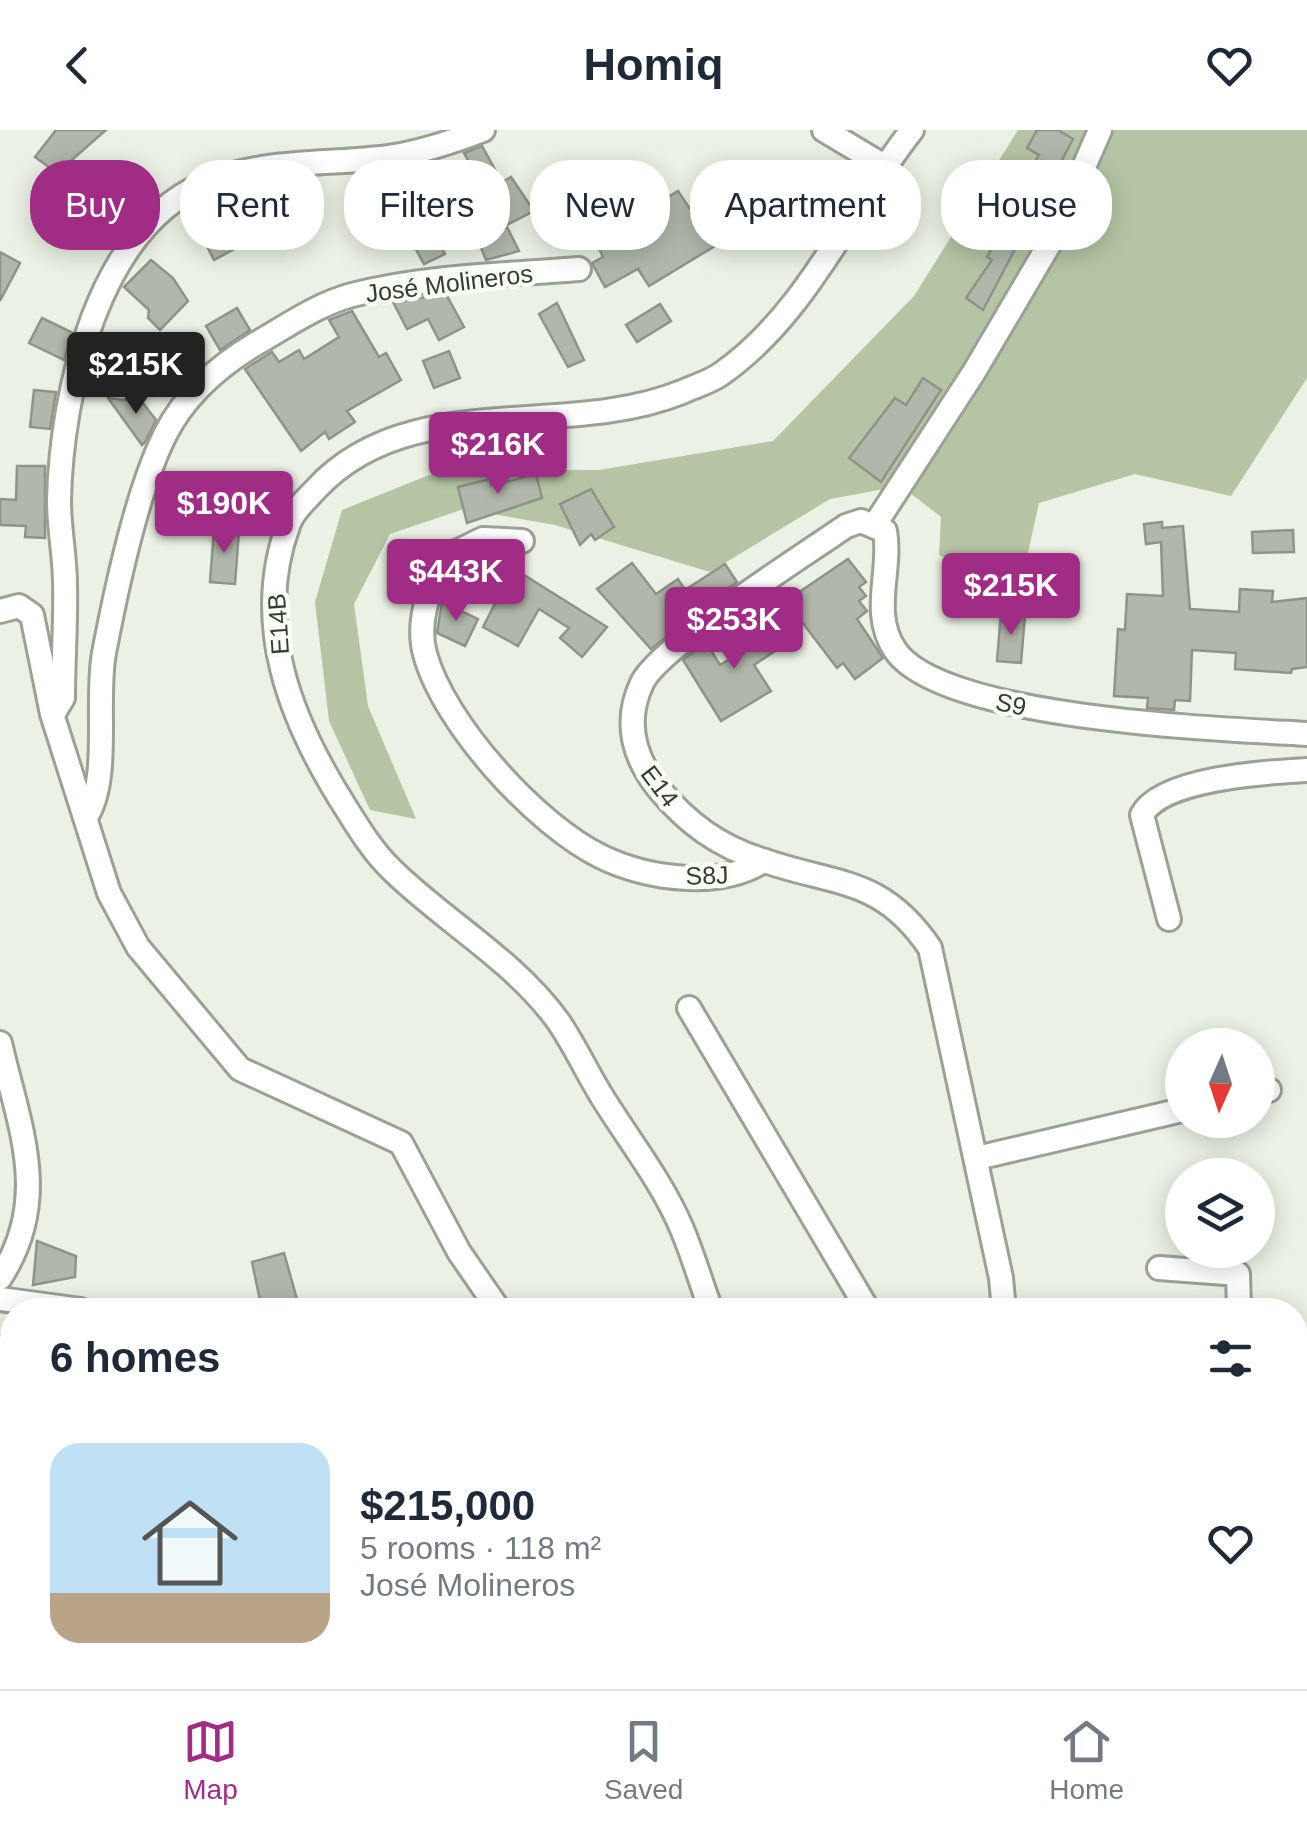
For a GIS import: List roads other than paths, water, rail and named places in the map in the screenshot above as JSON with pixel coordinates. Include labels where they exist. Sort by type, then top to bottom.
[{"type":"street","points":[[52,714],[63,698],[65,582],[59,502],[74,376],[105,289],[130,246],[180,196],[208,182],[248,170],[388,157],[436,148],[484,130]]},
{"type":"street","points":[[824,130],[874,160]]},
{"type":"street","name":"E14B","points":[[889,160],[912,130]]},
{"type":"street","points":[[876,523],[965,387],[1053,238],[1100,130]]},
{"type":"street","name":"E14B","points":[[708,1298],[681,1226],[557,1020],[506,965],[444,918],[387,866],[319,766],[288,700],[274,627],[276,559],[292,516],[328,476],[368,446],[413,430],[607,413],[664,399],[719,376],[764,336],[831,250]]},
{"type":"street","name":"José Molineros","points":[[86,818],[98,792],[98,712],[104,654],[139,510],[165,434],[193,392],[232,358],[304,316],[350,296],[417,284],[579,269]]},
{"type":"street","name":"E14","points":[[764,861],[714,842],[673,806],[642,767],[629,724],[643,680],[676,648],[846,526],[862,521],[876,523]]},
{"type":"street","name":"S9","points":[[876,523],[885,531],[888,547],[882,617],[893,648],[912,671],[959,692],[1026,709],[1306,738]]},
{"type":"street","name":"S8J","points":[[522,541],[483,539],[442,559],[424,604],[424,653],[447,702],[490,762],[544,816],[602,858],[668,876],[721,878],[745,873],[764,861],[870,890],[908,916],[930,948],[977,1158],[1002,1298]]},
{"type":"street","points":[[0,610],[19,606],[32,616],[52,714],[109,892],[138,948],[221,1052],[263,1082],[378,1129],[401,1143],[458,1252],[491,1298]]},
{"type":"street","points":[[1168,919],[1142,814],[1145,808],[1172,791],[1222,779],[1307,770]]},
{"type":"street","points":[[688,1008],[861,1298]]},
{"type":"street","points":[[0,1043],[26,1142],[30,1204],[12,1259],[0,1278]]},
{"type":"street","points":[[977,1158],[1165,1114]]},
{"type":"street","points":[[1159,1268],[1238,1274],[1238,1298]]}]
